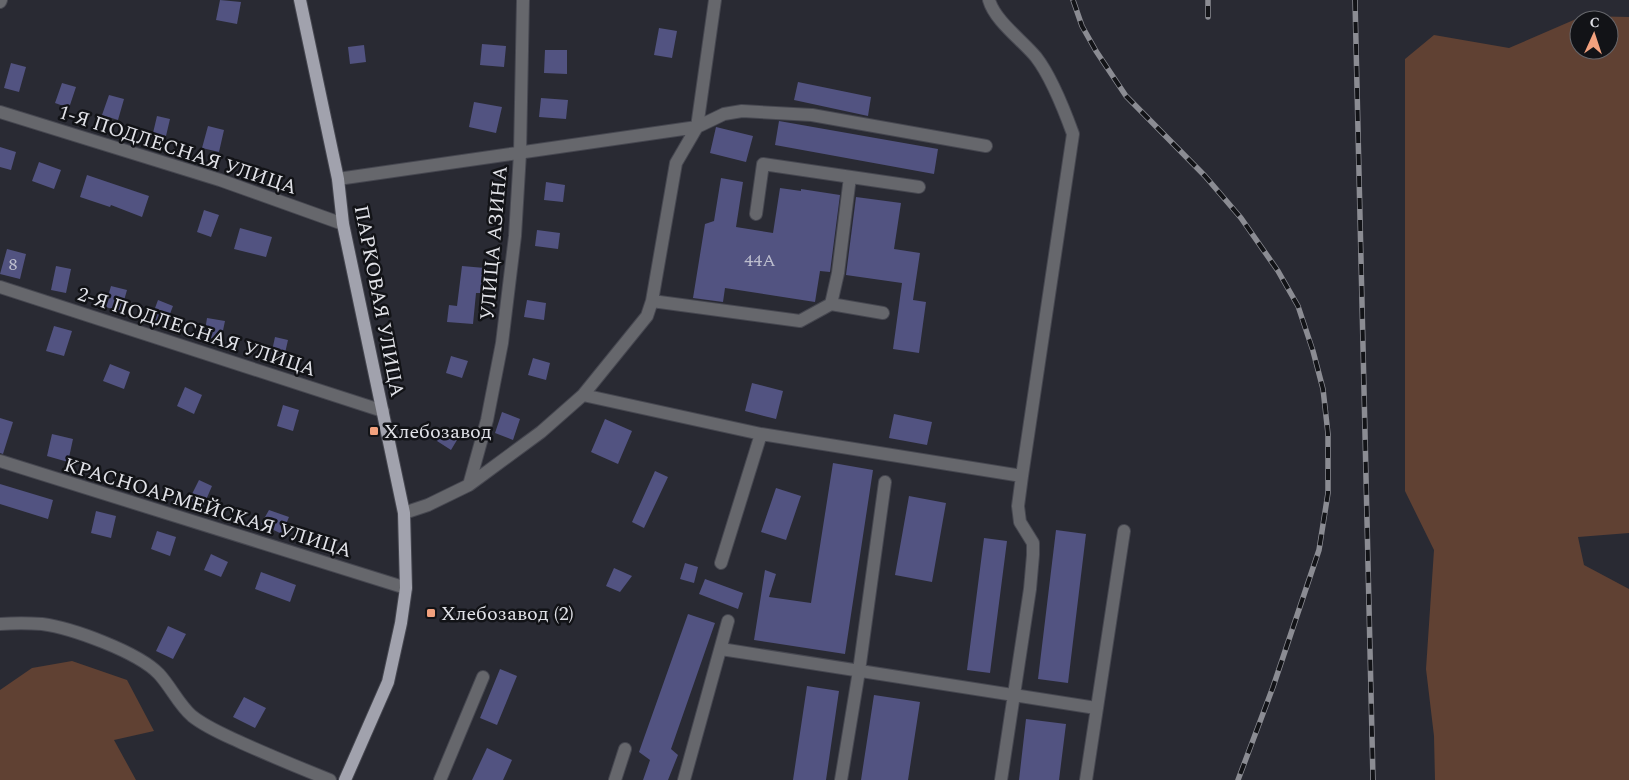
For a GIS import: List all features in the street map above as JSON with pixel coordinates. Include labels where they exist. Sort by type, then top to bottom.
[{"type":"main road","name":"ПАРКОВАЯ УЛИЦА","points":[[300,0],[338,179],[343,224],[404,513],[406,588],[401,623],[388,682],[345,780]]},
{"type":"street","name":"УЛИЦА АЗИНА","points":[[469,485],[487,420],[502,343],[515,236],[520,153],[523,0]]},
{"type":"street","points":[[404,513],[428,505],[469,485],[541,432],[583,395],[647,316],[652,301],[676,163],[697,127],[715,0]]},
{"type":"street","points":[[989,0],[998,17],[1037,58],[1066,114],[1073,134],[1018,506],[1020,522],[1033,543],[1033,555],[1030,589],[1000,780]]},
{"type":"street","points":[[338,179],[697,127],[724,114],[742,111],[812,115],[986,146]]},
{"type":"street","name":"1-Я ПОДЛЕСНАЯ УЛИЦА","points":[[0,112],[220,180],[343,224]]},
{"type":"street","points":[[756,214],[763,164],[919,187]]},
{"type":"street","points":[[831,304],[838,273],[850,177]]},
{"type":"street","name":"2-Я ПОДЛЕСНАЯ УЛИЦА","points":[[0,287],[383,410]]},
{"type":"street","points":[[652,301],[800,320],[831,304],[883,313]]},
{"type":"street","points":[[583,395],[761,434],[1022,476]]},
{"type":"street","points":[[721,563],[761,434]]},
{"type":"street","name":"КРАСНОАРМЕЙСКАЯ УЛИЦА","points":[[0,462],[406,588]]},
{"type":"street","points":[[841,780],[859,671],[885,482]]},
{"type":"street","points":[[1086,780],[1124,530]]},
{"type":"street","points":[[684,780],[728,621]]},
{"type":"street","points":[[0,624],[43,624],[107,644],[138,658],[159,674],[173,694],[192,715],[212,729],[277,759],[330,780]]},
{"type":"street","points":[[720,649],[1096,708]]},
{"type":"street","points":[[440,780],[483,677]]},
{"type":"street","points":[[615,780],[625,750]]},
{"type":"shaded area","points":[[1619,17],[1629,17],[1629,533],[1578,537],[1584,565],[1629,589],[1629,780],[1435,780],[1434,736],[1426,669],[1434,550],[1405,491],[1405,59],[1434,35],[1509,48],[1569,22],[1569,60],[1619,60]]},
{"type":"shaded area","points":[[72,661],[127,680],[154,731],[114,740],[136,780],[0,780],[0,690],[32,668]]},
{"type":"building","points":[[220,0],[241,2],[237,24],[216,20]]},
{"type":"building","points":[[659,28],[677,31],[672,58],[654,55]]},
{"type":"building","points":[[482,44],[506,46],[504,67],[480,65]]},
{"type":"building","points":[[364,45],[366,62],[350,64],[348,47]]},
{"type":"building","points":[[545,50],[567,50],[567,74],[544,73]]},
{"type":"building","points":[[11,63],[26,67],[19,92],[4,88]]},
{"type":"building","points":[[798,82],[871,97],[868,116],[794,100]]},
{"type":"building","points":[[62,83],[76,87],[69,108],[55,103]]},
{"type":"building","points":[[109,95],[124,99],[118,120],[102,115]]},
{"type":"building","points":[[541,98],[568,100],[566,119],[539,117]]},
{"type":"building","points":[[474,102],[502,107],[496,133],[469,127]]},
{"type":"building","points":[[157,116],[170,119],[166,136],[153,133]]},
{"type":"building","points":[[779,121],[938,149],[934,174],[775,145]]},
{"type":"building","points":[[208,126],[224,130],[219,152],[202,148]]},
{"type":"building","points":[[716,127],[753,136],[746,162],[710,153]]},
{"type":"building","points":[[0,147],[16,152],[11,170],[0,167]]},
{"type":"building","points":[[39,162],[61,170],[54,189],[32,181]]},
{"type":"building","points":[[87,175],[149,196],[142,217],[111,205],[110,207],[80,197]]},
{"type":"building","points":[[721,178],[743,182],[736,227],[773,233],[780,188],[840,195],[830,272],[820,271],[815,302],[725,288],[723,302],[693,298],[705,224],[714,221]]},
{"type":"building","points":[[546,182],[565,185],[563,202],[544,200]]},
{"type":"building","points":[[856,197],[901,203],[894,249],[920,253],[913,300],[926,302],[919,353],[893,349],[902,283],[846,275]]},
{"type":"building","points":[[204,210],[219,215],[211,237],[197,232]]},
{"type":"building","points":[[240,228],[272,237],[266,257],[234,249]]},
{"type":"building","points":[[537,230],[560,233],[558,249],[535,246]]},
{"type":"building","points":[[7,249],[26,254],[20,279],[0,274]]},
{"type":"building","points":[[56,266],[71,269],[66,293],[51,290]]},
{"type":"building","points":[[462,266],[485,268],[482,293],[476,293],[473,324],[447,322],[449,305],[457,306]]},
{"type":"building","points":[[111,286],[127,290],[121,311],[105,307]]},
{"type":"building","points":[[158,300],[173,306],[166,324],[151,319]]},
{"type":"building","points":[[527,300],[546,303],[544,320],[524,317]]},
{"type":"building","points":[[207,318],[225,321],[221,340],[204,337]]},
{"type":"building","points":[[54,326],[72,331],[64,356],[46,351]]},
{"type":"building","points":[[275,337],[288,340],[283,362],[270,360]]},
{"type":"building","points":[[451,356],[468,361],[462,378],[446,373]]},
{"type":"building","points":[[533,358],[550,363],[546,380],[528,375]]},
{"type":"building","points":[[110,364],[130,372],[124,389],[103,381]]},
{"type":"building","points":[[752,383],[783,391],[776,419],[745,411]]},
{"type":"building","points":[[185,387],[202,395],[194,414],[177,406]]},
{"type":"building","points":[[283,405],[299,410],[293,431],[277,426]]},
{"type":"building","points":[[502,412],[520,419],[513,440],[495,433]]},
{"type":"building","points":[[894,414],[932,422],[927,445],[889,438]]},
{"type":"building","points":[[0,418],[13,422],[3,454],[0,453]]},
{"type":"building","points":[[605,419],[632,431],[618,464],[591,452]]},
{"type":"building","points":[[445,427],[460,435],[451,450],[437,441]]},
{"type":"building","points":[[52,434],[73,439],[68,462],[47,456]]},
{"type":"building","points":[[833,463],[873,470],[845,654],[754,640],[765,570],[776,574],[769,597],[811,603]]},
{"type":"building","points":[[655,471],[668,477],[644,528],[632,522]]},
{"type":"building","points":[[199,480],[212,486],[203,507],[189,500]]},
{"type":"building","points":[[0,484],[53,500],[48,519],[0,504]]},
{"type":"building","points":[[776,488],[801,496],[786,540],[761,532]]},
{"type":"building","points":[[909,496],[946,503],[932,582],[895,575]]},
{"type":"building","points":[[269,510],[289,517],[282,534],[261,524]]},
{"type":"building","points":[[96,511],[116,516],[111,538],[91,533]]},
{"type":"building","points":[[1056,530],[1086,534],[1068,683],[1038,679]]},
{"type":"building","points":[[157,531],[176,537],[170,556],[151,549]]},
{"type":"building","points":[[984,538],[1007,541],[990,673],[967,670]]},
{"type":"building","points":[[211,554],[228,562],[221,577],[204,570]]},
{"type":"building","points":[[685,563],[698,567],[694,583],[680,579]]},
{"type":"building","points":[[614,568],[632,576],[620,592],[606,586]]},
{"type":"building","points":[[261,572],[296,585],[290,602],[255,589]]},
{"type":"building","points":[[705,579],[743,593],[738,609],[699,594]]},
{"type":"building","points":[[688,614],[715,623],[671,749],[678,755],[668,780],[643,780],[650,760],[639,752]]},
{"type":"building","points":[[168,626],[186,634],[173,659],[156,651]]},
{"type":"building","points":[[500,669],[517,676],[497,725],[480,718]]},
{"type":"building","points":[[807,686],[839,691],[826,780],[793,780]]},
{"type":"building","points":[[874,695],[920,702],[908,780],[861,780]]},
{"type":"building","points":[[244,697],[266,708],[255,728],[233,717]]},
{"type":"building","points":[[1026,719],[1066,724],[1059,780],[1019,780]]},
{"type":"building","points":[[487,748],[512,760],[503,780],[472,780]]},
{"type":"railway","points":[[1073,0],[1082,26],[1126,96],[1205,176],[1241,218],[1278,271],[1298,306],[1323,389],[1328,434],[1328,493],[1319,550],[1273,687],[1238,780]]},
{"type":"railway","points":[[1208,0],[1208,17]]},
{"type":"railway","points":[[1355,0],[1373,780]]},
{"type":"place","name":"Хлебозавод","points":[[374,431]]},
{"type":"place","name":"Хлебозавод (2)","points":[[431,613]]}]
